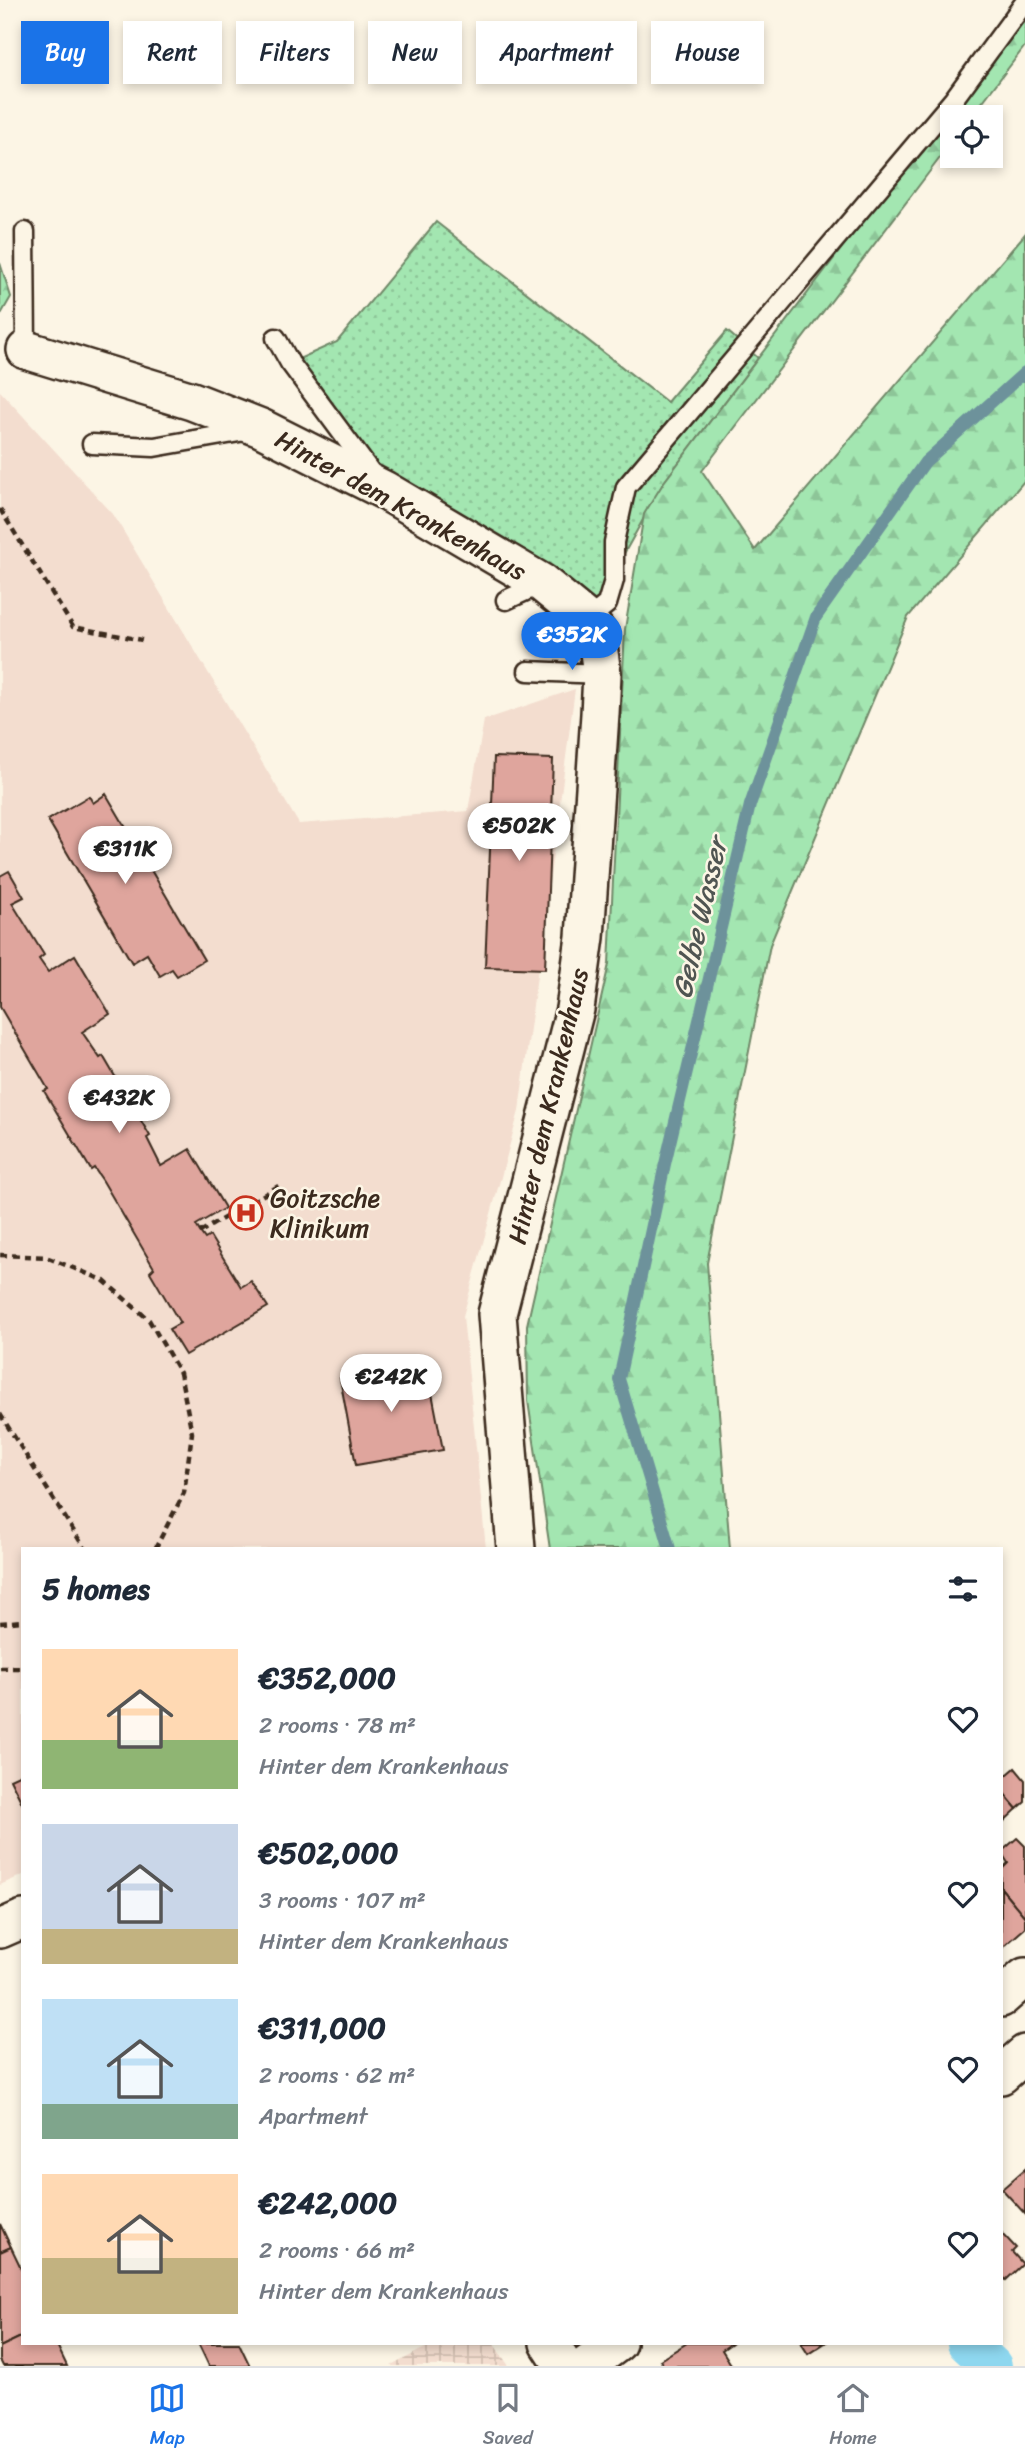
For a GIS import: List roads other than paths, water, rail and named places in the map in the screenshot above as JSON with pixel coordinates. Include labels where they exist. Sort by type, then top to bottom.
[{"type":"street","name":"Hinter dem Krankenhaus","points":[[26,350],[192,401],[261,428],[384,491],[542,583],[587,620],[596,631],[602,674],[585,937],[575,1009],[497,1314],[516,1547]]},
{"type":"street","points":[[0,1930],[21,1920]]},
{"type":"street","points":[[1003,1996],[1025,1977]]},
{"type":"street","points":[[1003,2073],[1025,2054]]},
{"type":"street","points":[[550,2345],[564,2366]]},
{"type":"street","points":[[586,2366],[614,2345]]},
{"type":"lane","points":[[587,620],[607,604],[614,580],[614,542],[626,487],[953,100],[1025,2]]},
{"type":"lane","points":[[25,232],[26,350]]},
{"type":"lane","points":[[276,338],[290,363],[384,491]]},
{"type":"lane","points":[[92,444],[154,447],[261,428]]},
{"type":"lane","points":[[506,600],[542,583]]},
{"type":"lane","points":[[528,671],[602,674]]},
{"type":"waterway","name":"Gelbe Wasser","points":[[669,1547],[619,1379],[665,1164],[750,805],[816,617],[925,462],[1025,372]]},
{"type":"waterway","points":[[969,2345],[992,2366]]},
{"type":"place","name":"Goitzsche Klinikum","points":[[246,1213]]}]
